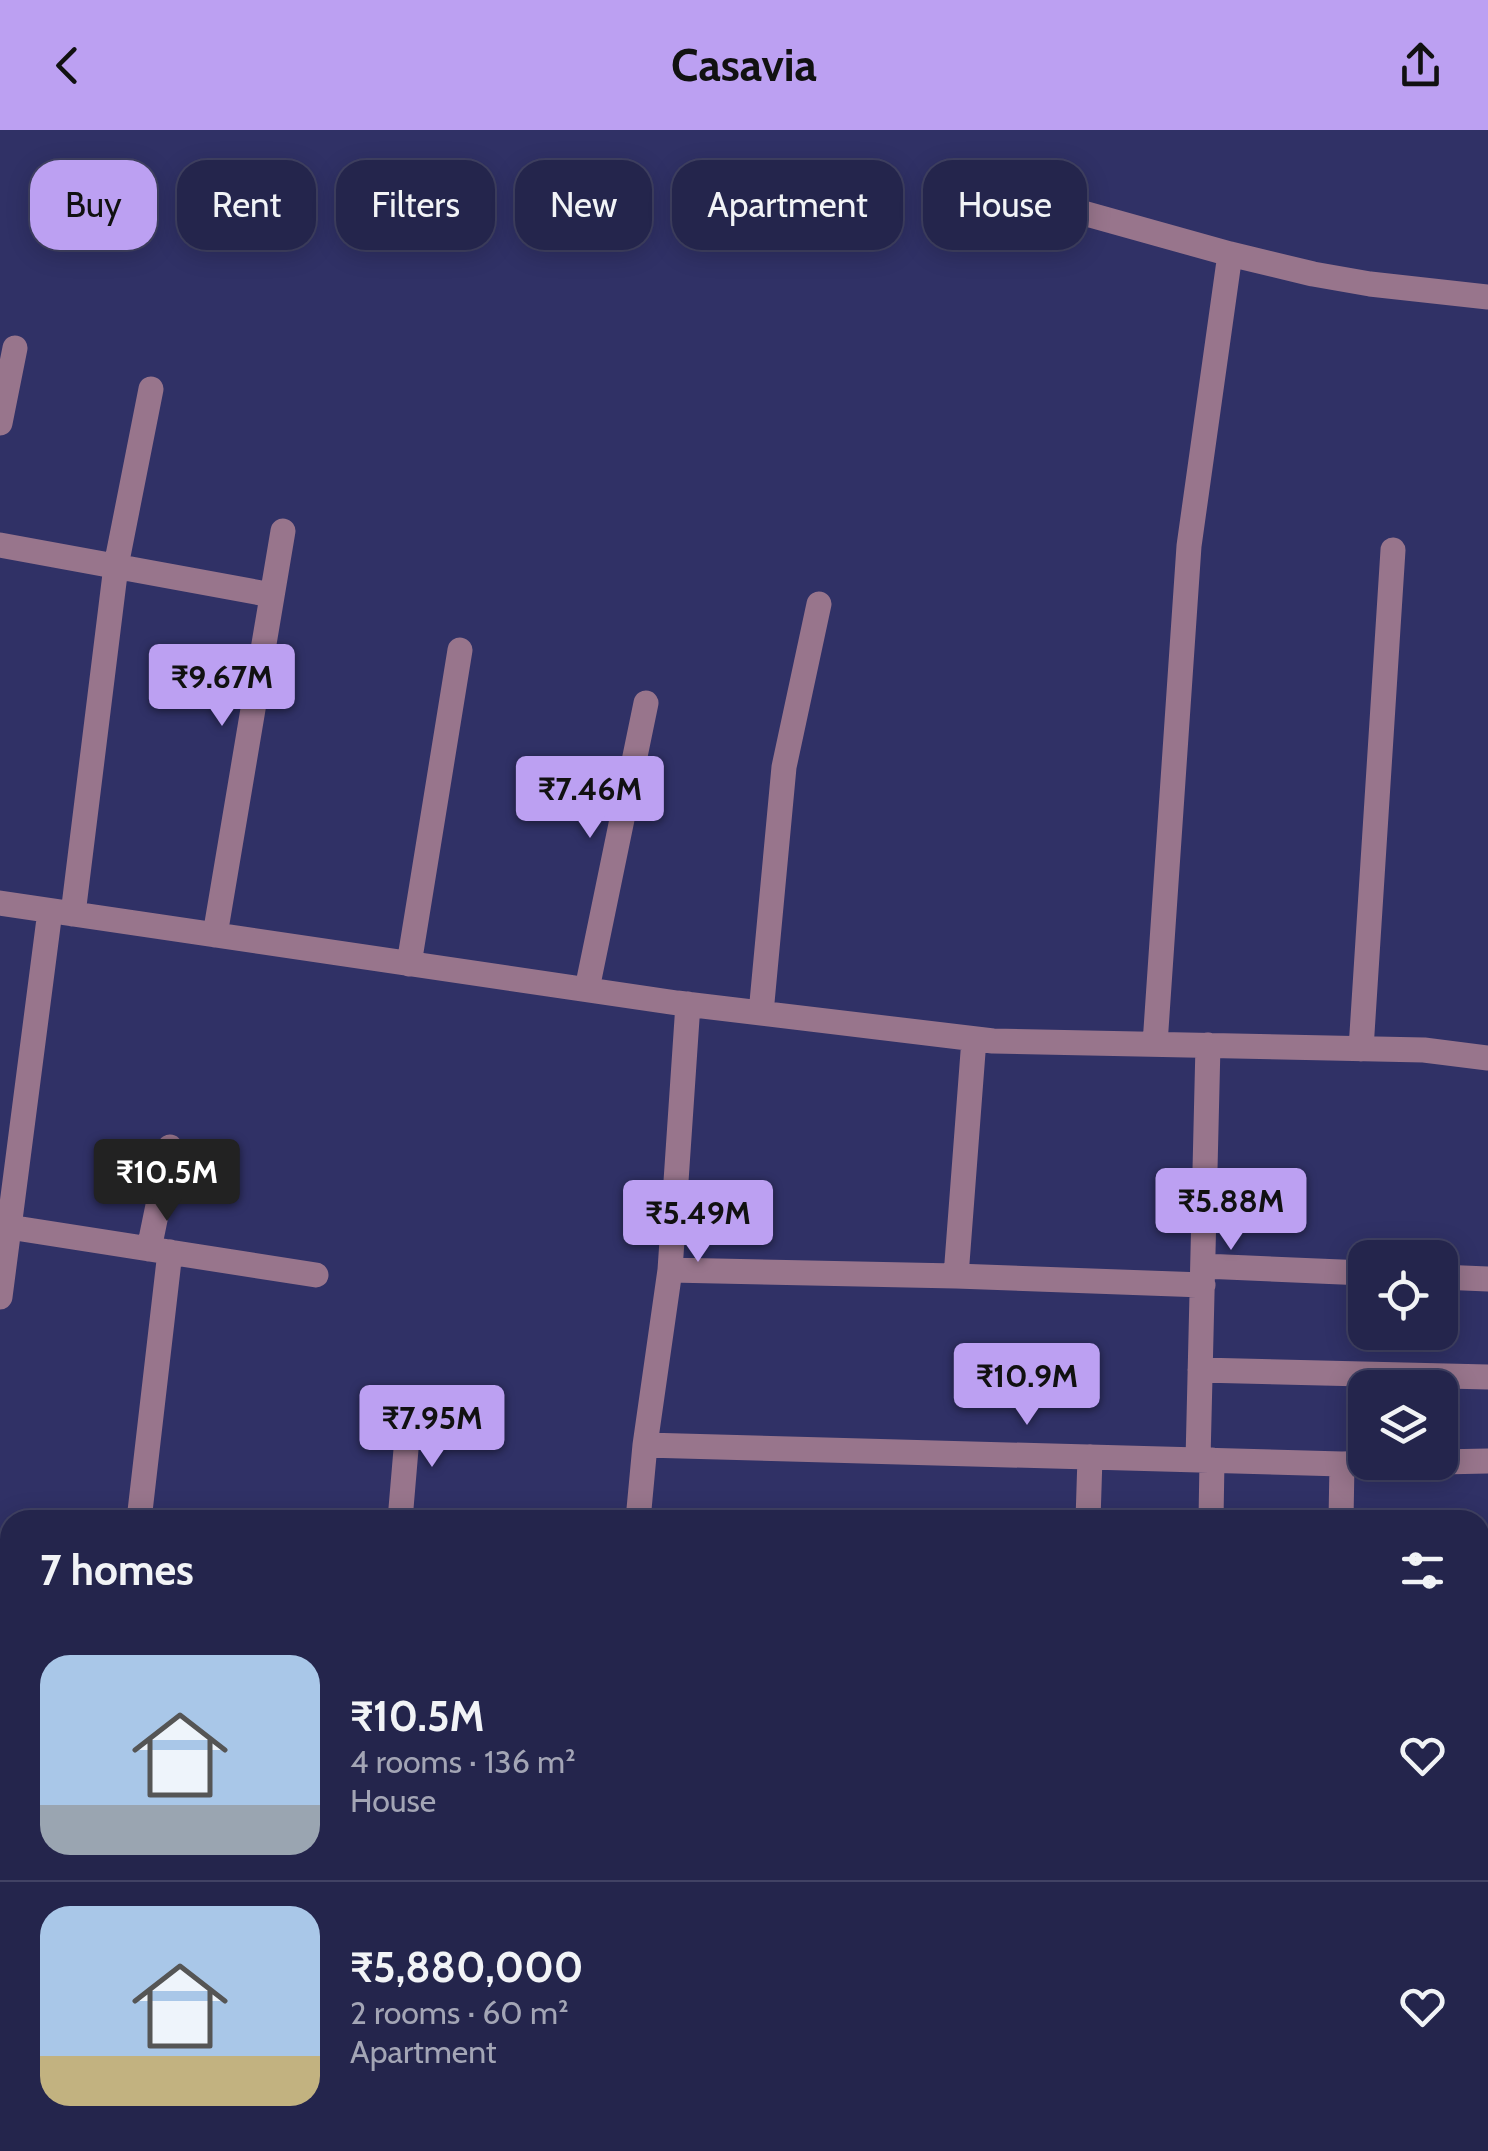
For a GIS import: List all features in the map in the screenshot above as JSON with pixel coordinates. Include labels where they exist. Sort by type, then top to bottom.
[{"type":"street","points":[[1087,214],[1313,274],[1488,297]]},
{"type":"street","points":[[1156,1044],[1188,546],[1230,254]]},
{"type":"street","points":[[0,423],[15,348]]},
{"type":"street","points":[[0,1296],[116,566],[151,390]]},
{"type":"street","points":[[215,935],[282,531]]},
{"type":"street","points":[[0,545],[272,595]]},
{"type":"street","points":[[1361,1049],[1393,550]]},
{"type":"street","points":[[760,1013],[784,767],[819,604]]},
{"type":"street","points":[[409,964],[460,650]]},
{"type":"street","points":[[587,989],[646,703]]},
{"type":"street","points":[[0,903],[688,1004],[974,1039],[1424,1050],[1488,1058]]},
{"type":"street","points":[[639,1510],[670,1270],[688,1004]]},
{"type":"street","points":[[956,1276],[974,1039]]},
{"type":"street","points":[[1208,1046],[1200,1370],[1210,1510]]},
{"type":"street","points":[[140,1510],[170,1146]]},
{"type":"street","points":[[9,1227],[316,1275]]},
{"type":"street","points":[[670,1270],[956,1276],[1348,1274]]},
{"type":"street","points":[[1458,1278],[1488,1279]]},
{"type":"street","points":[[1200,1370],[1488,1377]]},
{"type":"street","points":[[401,1510],[410,1414]]},
{"type":"street","points":[[645,1445],[1348,1464]]},
{"type":"street","points":[[1088,1510],[1090,1457]]},
{"type":"street","points":[[1458,1462],[1488,1461]]},
{"type":"street","points":[[1341,1510],[1342,1464]]}]
